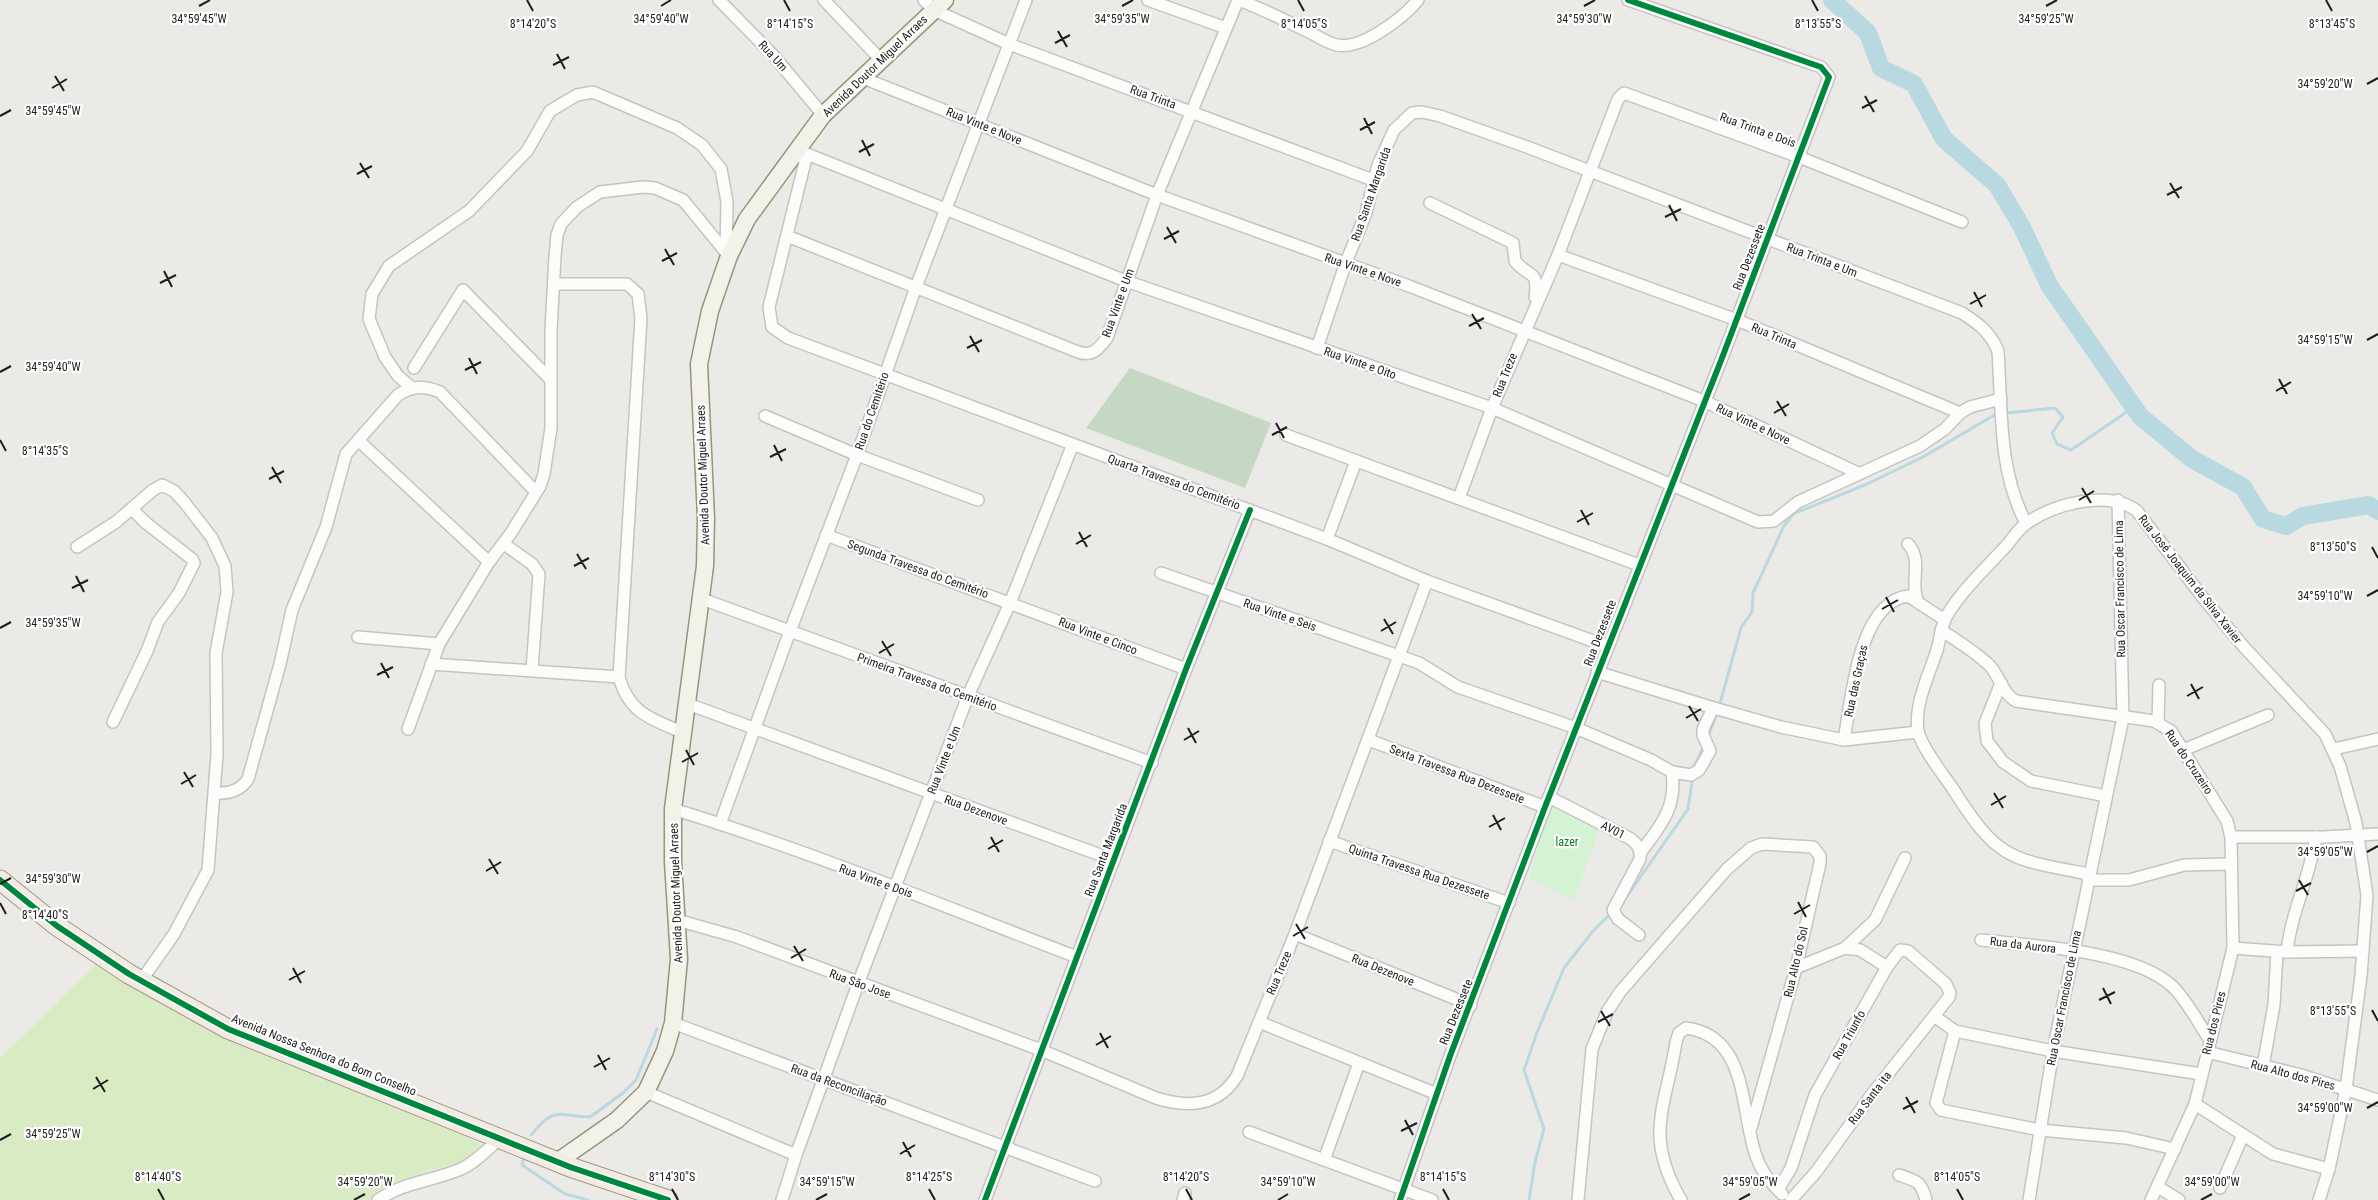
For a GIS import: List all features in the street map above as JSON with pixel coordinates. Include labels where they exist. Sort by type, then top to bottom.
[{"type":"main road","name":"Avenida Doutor Miguel Arraes","points":[[557,1162],[617,1120],[646,1092],[662,1058],[673,1023],[679,959],[673,862],[673,809],[702,599],[706,518],[699,364],[710,311],[727,254],[747,219],[823,115],[881,60],[934,3]]},
{"type":"main road","name":"Avenida Nossa Senhora do Bom Conselho","points":[[0,880],[57,926],[141,981],[228,1029],[557,1162],[668,1200]]},
{"type":"street","name":"Rua Um","points":[[719,0],[773,55],[823,115]]},
{"type":"street","points":[[824,0],[881,60]]},
{"type":"street","name":"Rua do Cemitério","points":[[720,824],[790,630],[857,455],[884,373],[1026,0]]},
{"type":"street","points":[[1148,0],[1226,28]]},
{"type":"street","points":[[1239,0],[1322,39],[1344,45],[1374,35],[1407,14],[1418,0]]},
{"type":"street","name":"Rua Vinte e Um","points":[[788,236],[1078,352],[1088,354],[1097,351],[1107,338],[1157,195],[1239,0]]},
{"type":"street","name":"Rua Dezessete","points":[[1402,1195],[1437,1094],[1547,802],[1737,320],[1829,77],[1821,67],[1628,0]]},
{"type":"street","name":"Rua Trinta","points":[[934,3],[1009,44],[1373,180]]},
{"type":"street","name":"Rua Vinte e Nove","points":[[863,78],[1157,195],[1524,330],[1704,401],[1858,473]]},
{"type":"street","points":[[412,388],[398,376],[385,356],[369,319],[372,294],[389,266],[469,211],[527,151],[550,112],[576,96],[593,92],[677,128],[702,145],[721,168],[727,202],[727,254]]},
{"type":"street","name":"Rua Treze","points":[[1460,498],[1492,408],[1524,330],[1558,256],[1618,99],[1624,94],[1629,94]]},
{"type":"street","name":"Rua Trinta e Dois","points":[[1629,94],[1800,157],[1962,222]]},
{"type":"street","name":"Rua Santa Margarida","points":[[1317,348],[1345,265],[1366,212],[1373,180],[1394,130],[1405,118],[1416,112],[1440,116],[1591,172]]},
{"type":"street","points":[[790,160],[807,154]]},
{"type":"street","name":"Rua Vinte e Oito","points":[[807,154],[948,208],[1126,281],[1492,408],[1750,519],[1770,522],[1798,502],[1858,473]]},
{"type":"street","name":"Quarta Travessa do Cemitério","points":[[807,154],[788,236],[770,297],[770,323],[775,331],[788,338],[1327,539],[1427,581],[1607,646]]},
{"type":"street","name":"Rua Trinta e Um","points":[[1591,172],[1962,313],[1981,325],[1992,337],[1998,351],[2002,402]]},
{"type":"street","points":[[408,729],[439,644],[489,562],[504,544],[536,492],[544,474],[549,448],[551,417],[550,379],[557,235],[561,224],[577,206],[600,192],[643,187],[656,188],[674,194],[691,208],[727,254]]},
{"type":"street","points":[[1430,203],[1514,243],[1517,263],[1535,277],[1537,281],[1534,308]]},
{"type":"street","name":"Rua Trinta","points":[[1558,256],[1737,320],[1960,413]]},
{"type":"street","points":[[555,284],[627,284],[638,294],[641,318],[619,677],[624,694],[635,709],[684,733]]},
{"type":"street","points":[[414,368],[463,290],[550,379]]},
{"type":"street","points":[[215,793],[229,793],[240,789],[250,774],[280,664],[292,610],[326,527],[346,454],[398,395],[412,388],[430,388],[440,392],[536,492]]},
{"type":"street","points":[[1858,473],[1934,438],[1960,413],[1970,407],[2002,402],[2009,482],[2016,504],[2026,523]]},
{"type":"street","points":[[765,416],[857,455],[978,500]]},
{"type":"street","points":[[1286,435],[1639,565]]},
{"type":"street","points":[[358,440],[489,562]]},
{"type":"street","name":"Rua Vinte e Um","points":[[782,1200],[796,1155],[858,984],[968,696],[1010,603],[1073,444]]},
{"type":"street","points":[[1327,539],[1356,461]]},
{"type":"street","points":[[77,547],[116,522],[158,486],[170,488],[205,527],[225,566],[227,592],[216,653],[218,740],[208,870],[174,934],[141,981]]},
{"type":"street","points":[[2118,500],[2082,502],[2046,513],[2026,523],[1970,586],[1943,625],[1923,692],[1918,732],[1962,805],[1987,838],[2011,856],[2025,862],[2088,877],[2129,880],[2184,865],[2231,864]]},
{"type":"street","name":"Rua Oscar Francisco de Lima","points":[[2028,1200],[2053,1051],[2088,877],[2123,718],[2118,500]]},
{"type":"street","name":"Rua José Joaquim da Silva Xavier","points":[[2118,500],[2137,511],[2204,599],[2282,689],[2315,721],[2334,749],[2359,836],[2367,895],[2361,976],[2346,1089],[2329,1169],[2319,1200]]},
{"type":"street","points":[[113,722],[147,651],[158,622],[179,593],[194,563],[192,559],[146,523],[132,509]]},
{"type":"street","name":"Rua Santa Margarida","points":[[986,1200],[1215,593],[1250,510]]},
{"type":"street","name":"Segunda Travessa do Cemitério","points":[[826,535],[1010,603]]},
{"type":"street","points":[[504,544],[532,564],[539,574],[532,670]]},
{"type":"street","points":[[1908,544],[1915,555],[1914,589],[1916,600],[1943,625]]},
{"type":"street","name":"Rua Vinte e Seis","points":[[1161,573],[1419,663],[1458,686],[1576,728],[1652,760],[1672,772]]},
{"type":"street","name":"Rua Treze","points":[[1042,1050],[1171,1103],[1198,1103],[1214,1100],[1231,1087],[1295,934],[1427,581]]},
{"type":"street","name":"Rua das Graças","points":[[1844,740],[1861,649],[1872,625],[1885,607],[1896,599],[1908,596],[1916,600]]},
{"type":"street","name":"Primeira Travessa do Cemitério","points":[[702,599],[1152,764]]},
{"type":"street","name":"Rua Vinte e Cinco","points":[[1010,603],[1186,669]]},
{"type":"street","name":"Rua do Cruzeiro","points":[[1943,625],[1984,661],[2007,694],[2016,700],[2158,723],[2171,731],[2220,807],[2227,821],[2230,837]]},
{"type":"street","points":[[358,637],[439,644]]},
{"type":"street","points":[[431,664],[619,677]]},
{"type":"street","points":[[1597,672],[1717,709],[1844,740],[1918,732]]},
{"type":"street","points":[[2001,683],[1985,723],[1987,741],[2003,762],[2031,781],[2106,796]]},
{"type":"street","points":[[2158,723],[2159,685]]},
{"type":"street","name":"Rua Dezenove","points":[[688,704],[1114,860]]},
{"type":"street","points":[[1639,935],[1614,912],[1640,859],[1641,852],[1670,808],[1673,797],[1672,772],[1691,775],[1699,770],[1710,751],[1703,729],[1717,709]]},
{"type":"street","points":[[2183,750],[2268,715]]},
{"type":"street","points":[[2334,749],[2378,739]]},
{"type":"street","name":"Sexta Travessa Rua Dezessete","points":[[1368,740],[1547,802]]},
{"type":"street","name":"AV01","points":[[1547,802],[1631,839],[1638,844],[1641,852]]},
{"type":"street","name":"Rua Vinte e Dois","points":[[673,809],[895,887],[1077,957]]},
{"type":"street","points":[[2230,837],[2316,837],[2378,834]]},
{"type":"street","name":"Rua dos Pires","points":[[2151,1200],[2195,1104],[2233,948],[2230,837]]},
{"type":"street","points":[[2263,1066],[2282,952],[2312,864],[2316,837]]},
{"type":"street","name":"Quinta Travessa Rua Dezessete","points":[[1329,841],[1509,903]]},
{"type":"street","name":"Rua Alto do Sol","points":[[1578,1200],[1592,1049],[1607,1012],[1620,992],[1726,869],[1751,848],[1762,844],[1813,847],[1820,856],[1796,968],[1751,1128]]},
{"type":"street","points":[[1796,968],[1845,948],[1875,920],[1905,858]]},
{"type":"street","name":"Rua São Jose","points":[[678,920],[737,937],[858,984],[1042,1050]]},
{"type":"street","name":"Rua Dezenove","points":[[1295,934],[1471,1005]]},
{"type":"street","name":"Rua da Aurora","points":[[1980,940],[2074,952],[2129,964],[2165,980],[2174,988],[2210,1040]]},
{"type":"street","points":[[1845,948],[1860,950],[1887,967]]},
{"type":"street","points":[[2233,948],[2282,952],[2362,951]]},
{"type":"street","name":"Rua Triunfo","points":[[1778,1190],[1791,1168],[1815,1095],[1897,952],[1904,950],[1946,984],[1950,993],[1949,997]]},
{"type":"street","name":"Rua Santa ita","points":[[1790,1200],[1816,1172],[1872,1094],[1949,997]]},
{"type":"street","points":[[1934,1016],[1955,1031],[2053,1051],[2201,1074]]},
{"type":"street","points":[[1259,1022],[1437,1094]]},
{"type":"street","name":"Rua da Reconciliação","points":[[673,1023],[1096,1181]]},
{"type":"street","points":[[1681,1200],[1664,1167],[1659,1140],[1663,1099],[1676,1042],[1679,1033],[1686,1028],[1694,1029],[1719,1042],[1726,1048],[1736,1066],[1756,1157],[1768,1180],[1790,1200]]},
{"type":"street","points":[[1955,1031],[1937,1106],[1947,1112],[2040,1130],[2126,1138],[2175,1149]]},
{"type":"street","name":"Rua Alto dos Pires","points":[[2207,1052],[2346,1089],[2378,1100]]},
{"type":"street","points":[[1324,1160],[1359,1063]]},
{"type":"street","points":[[646,1092],[796,1155]]},
{"type":"street","points":[[2195,1104],[2273,1154],[2329,1169]]},
{"type":"street","points":[[1249,1132],[1324,1160],[1402,1195],[1432,1200]]},
{"type":"street","points":[[2220,1188],[2242,1135]]},
{"type":"street","points":[[378,1200],[400,1187],[444,1175],[470,1164],[500,1138]]},
{"type":"street","points":[[1899,1175],[1918,1181],[1923,1188],[1926,1200]]},
{"type":"street","points":[[2158,1187],[2179,1200]]},
{"type":"green space","points":[[1130,368],[1271,423],[1245,488],[1086,428]]},
{"type":"green space","name":"lazer","points":[[1551,801],[1600,827],[1574,900],[1529,878]]},
{"type":"green space","points":[[96,965],[483,1145],[464,1161],[412,1176],[372,1200],[0,1200],[0,1058]]},
{"type":"waterway","points":[[1832,0],[1868,33],[1881,68],[1914,84],[1944,139],[1997,185],[2022,227],[2049,285],[2140,416],[2192,459],[2243,487],[2263,519],[2286,526],[2303,516],[2369,505],[2378,511]]},
{"type":"waterway","points":[[1719,707],[1741,628],[1752,612],[1753,593],[1784,526],[1793,514],[1865,485],[1923,457],[1996,414],[2055,408],[2063,417],[2052,433],[2057,444],[2071,450],[2134,407]]},
{"type":"waterway","points":[[1708,737],[1717,713]]},
{"type":"waterway","points":[[1695,765],[1704,745]]},
{"type":"waterway","points":[[1623,902],[1688,809],[1692,782]]},
{"type":"waterway","points":[[1529,1200],[1535,1162],[1544,1129],[1524,1070],[1538,1030],[1564,968],[1593,931],[1611,913]]},
{"type":"waterway","points":[[531,1135],[546,1119],[552,1116],[564,1114],[590,1117],[623,1093],[636,1080],[657,1029]]},
{"type":"waterway","points":[[524,1157],[522,1165],[565,1194],[588,1200]]},
{"type":"cycle path","points":[[1400,1200],[1450,1056],[1545,807],[1722,358],[1829,77],[1821,67],[1628,0]]},
{"type":"cycle path","points":[[985,1200],[1186,669],[1250,510]]},
{"type":"cycle path","points":[[0,880],[57,926],[129,974],[228,1029],[570,1167],[668,1200]]}]
